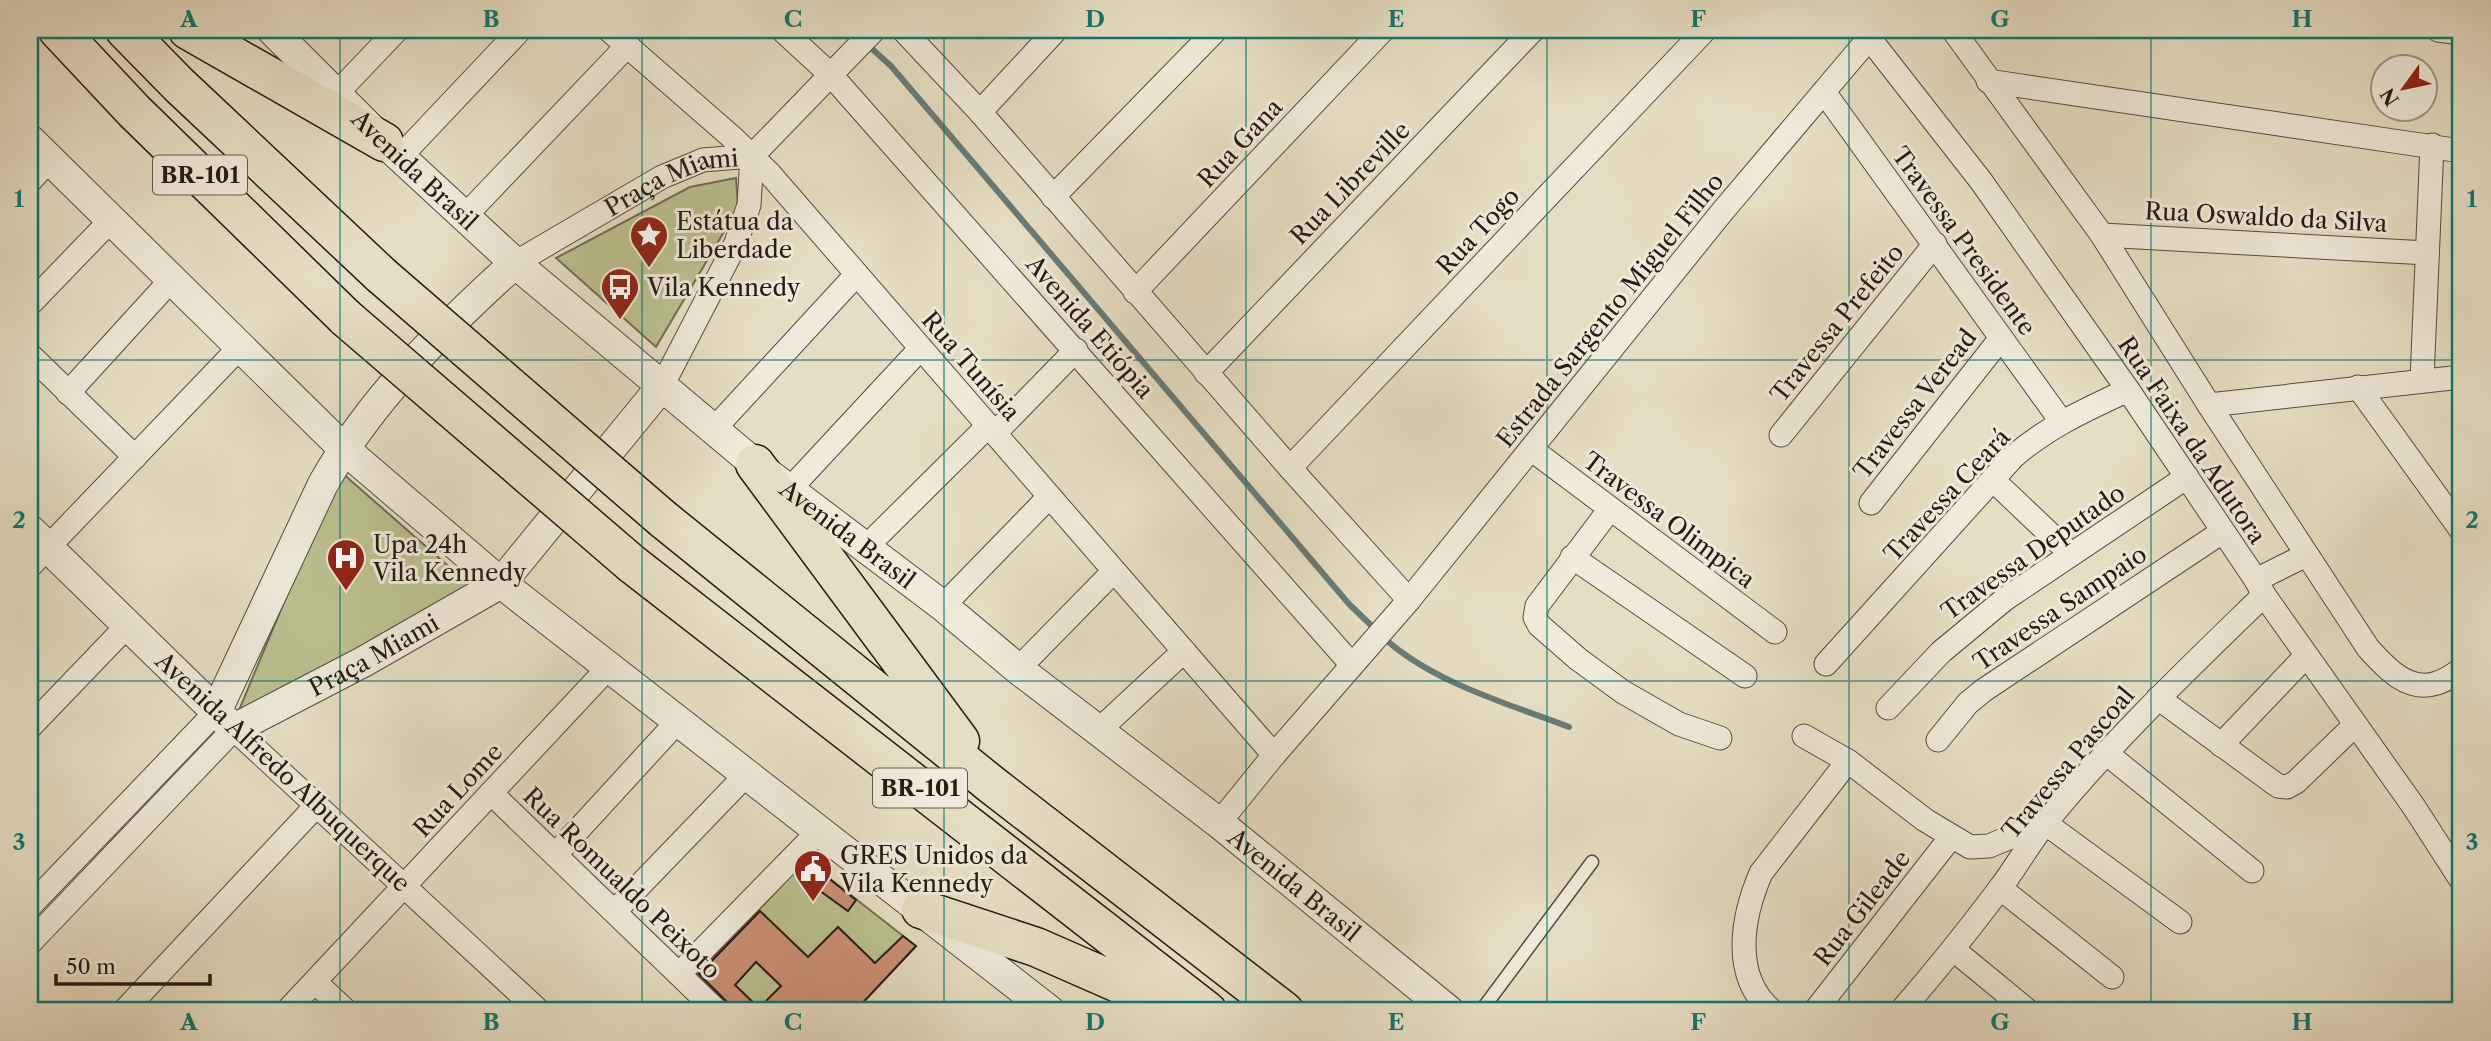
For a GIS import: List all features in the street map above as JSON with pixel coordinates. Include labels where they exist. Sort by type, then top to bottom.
[{"type":"highway","name":"BR-101","points":[[58,30],[134,111],[346,318],[632,564],[1207,1011]]},
{"type":"highway","name":"BR-101","points":[[125,30],[178,85],[381,275],[663,519],[992,785],[1284,1011]]},
{"type":"highway","points":[[188,30],[392,149]]},
{"type":"highway","points":[[755,464],[992,785]]},
{"type":"highway","points":[[921,909],[1037,947],[1182,1011]]},
{"type":"street","name":"Avenida Brasil","points":[[272,30],[392,149],[515,263],[755,464],[943,606],[1098,731],[1219,823],[1449,1011]]},
{"type":"street","points":[[337,93],[397,30]]},
{"type":"street","points":[[392,149],[520,30]]},
{"type":"street","name":"Rua Tunísia","points":[[610,30],[752,156],[1274,755]]},
{"type":"street","name":"Avenida Etiópia","points":[[782,30],[837,69],[1076,350],[1352,665]]},
{"type":"street","points":[[752,156],[874,30]]},
{"type":"street","points":[[903,30],[980,112],[1206,373],[1409,600]]},
{"type":"street","points":[[980,112],[1056,30]]},
{"type":"street","points":[[1054,197],[1216,30]]},
{"type":"street","name":"Rua Gana","points":[[1135,292],[1383,30]]},
{"type":"street","name":"Rua Libreville","points":[[1206,373],[1533,30]]},
{"type":"street","name":"Rua Togo","points":[[1290,468],[1705,30]]},
{"type":"street","name":"Rua Faixa da Adutora","points":[[1953,30],[2102,235],[2368,648],[2384,666],[2403,680],[2424,686],[2438,683],[2461,670]]},
{"type":"street","points":[[2438,30],[2461,33]]},
{"type":"street","name":"Rua Faixa da Adutora","points":[[1870,32],[1981,181],[2128,390],[2306,656],[2414,807],[2461,880]]},
{"type":"street","name":"Estrada Sargento Miguel Filho","points":[[1352,665],[1409,600],[1870,32]]},
{"type":"street","points":[[465,216],[628,45]]},
{"type":"street","points":[[1988,80],[2461,151]]},
{"type":"street","name":"Travessa Presidente","points":[[1824,92],[2061,421]]},
{"type":"street","points":[[2422,380],[2432,145]]},
{"type":"street","name":"Praça Miami","points":[[752,156],[748,205],[736,243],[662,386],[500,583],[363,662],[225,720],[323,484],[343,448],[391,388],[454,320],[515,263],[662,177],[702,160],[752,156]]},
{"type":"street","points":[[36,161],[111,220],[343,448],[500,583],[921,909],[1036,1007]]},
{"type":"street","points":[[30,304],[111,220]]},
{"type":"street","name":"Rua Oswaldo da Silva","points":[[2102,235],[2427,253]]},
{"type":"street","name":"Travessa Prefeito","points":[[1781,435],[1934,244]]},
{"type":"street","points":[[714,429],[856,275]]},
{"type":"street","points":[[68,393],[172,279]]},
{"type":"street","name":"Travessa Veread","points":[[1871,503],[2001,338]]},
{"type":"street","points":[[36,548],[135,457],[241,346]]},
{"type":"street","points":[[789,490],[920,349]]},
{"type":"street","points":[[866,547],[1076,350]]},
{"type":"street","points":[[30,355],[135,457]]},
{"type":"street","points":[[2209,405],[2461,377]]},
{"type":"street","points":[[2358,387],[2461,530]]},
{"type":"street","name":"Travessa Ceará","points":[[1826,664],[1993,480],[2034,439],[2061,421],[2128,390]]},
{"type":"street","name":"Travessa Olimpica","points":[[1531,449],[1775,632]]},
{"type":"street","name":"Travessa Deputado","points":[[1888,708],[1941,652],[2005,598],[2187,477]]},
{"type":"street","points":[[1993,480],[2071,554]]},
{"type":"street","points":[[943,606],[1049,497]]},
{"type":"street","points":[[1610,509],[1537,606],[1535,618],[1539,625],[1578,659],[1623,692],[1679,724],[1720,738]]},
{"type":"street","name":"Travessa Sampaio","points":[[1938,740],[1968,703],[1984,690],[2222,532]]},
{"type":"street","name":"Avenida Alfredo Albuquerque","points":[[36,548],[128,625],[225,720],[539,1011]]},
{"type":"street","name":"Travessa Pascoal","points":[[1901,1011],[1954,950],[2045,823],[2106,753],[2260,587],[2306,555]]},
{"type":"street","points":[[1572,557],[1745,676]]},
{"type":"street","points":[[1018,668],[1114,570]]},
{"type":"street","points":[[30,726],[128,625]]},
{"type":"street","points":[[1098,731],[1184,651]]},
{"type":"street","points":[[2221,745],[2306,656]]},
{"type":"street","points":[[1219,823],[1352,665]]},
{"type":"street","name":"Rua Lome","points":[[287,1011],[609,667]]},
{"type":"street","points":[[2158,698],[2278,786],[2287,787],[2296,782],[2354,726]]},
{"type":"street","points":[[30,906],[225,720]]},
{"type":"street","points":[[30,943],[225,720]]},
{"type":"street","points":[[556,854],[678,721]]},
{"type":"street","points":[[1804,736],[1848,761],[1951,838],[1970,847],[1989,846],[2045,823],[2180,922]]},
{"type":"street","points":[[2106,753],[2252,871]]},
{"type":"street","points":[[1772,1011],[1758,994],[1744,960],[1746,917],[1761,873],[1848,761]]},
{"type":"street","points":[[615,911],[747,774]]},
{"type":"street","name":"Rua Romualdo Peixoto","points":[[491,793],[717,1011]]},
{"type":"street","points":[[124,1011],[317,805]]},
{"type":"street","points":[[679,974],[820,830]]},
{"type":"street","name":"Rua Gileade","points":[[1815,1011],[1951,838]]},
{"type":"street","points":[[2000,888],[2112,977]]},
{"type":"street","points":[[1954,950],[2028,1011]]},
{"type":"street","points":[[315,982],[346,1011]]},
{"type":"lane","points":[[1481,1011],[1592,862]]},
{"type":"green space","points":[[736,178],[738,208],[656,347],[556,258],[690,187]]},
{"type":"green space","points":[[341,472],[471,586],[237,715],[333,485]]},
{"type":"green space","name":"GRES Unidos da Vila Kennedy","points":[[806,860],[916,946],[855,1011],[735,1011],[697,975]]},
{"type":"building","points":[[808,862],[856,900],[848,911],[809,883],[806,886],[795,876]]},
{"type":"building","points":[[760,911],[808,957],[838,927],[875,963],[903,936],[916,946],[855,1011],[736,1011],[699,974]],"holes":[[[756,962],[781,986],[759,1008],[735,985]]]},
{"type":"waterway","points":[[851,30],[891,66],[1349,604],[1376,630]]},
{"type":"waterway","points":[[1383,637],[1402,653],[1447,679],[1569,727]]},
{"type":"place","name":"Estátua da Liberdade","points":[[649,269]]},
{"type":"place","name":"Vila Kennedy","points":[[620,321]]},
{"type":"place","name":"Upa 24h Vila Kennedy","points":[[346,592]]},
{"type":"place","name":"GRES Unidos da Vila Kennedy","points":[[813,903]]}]
